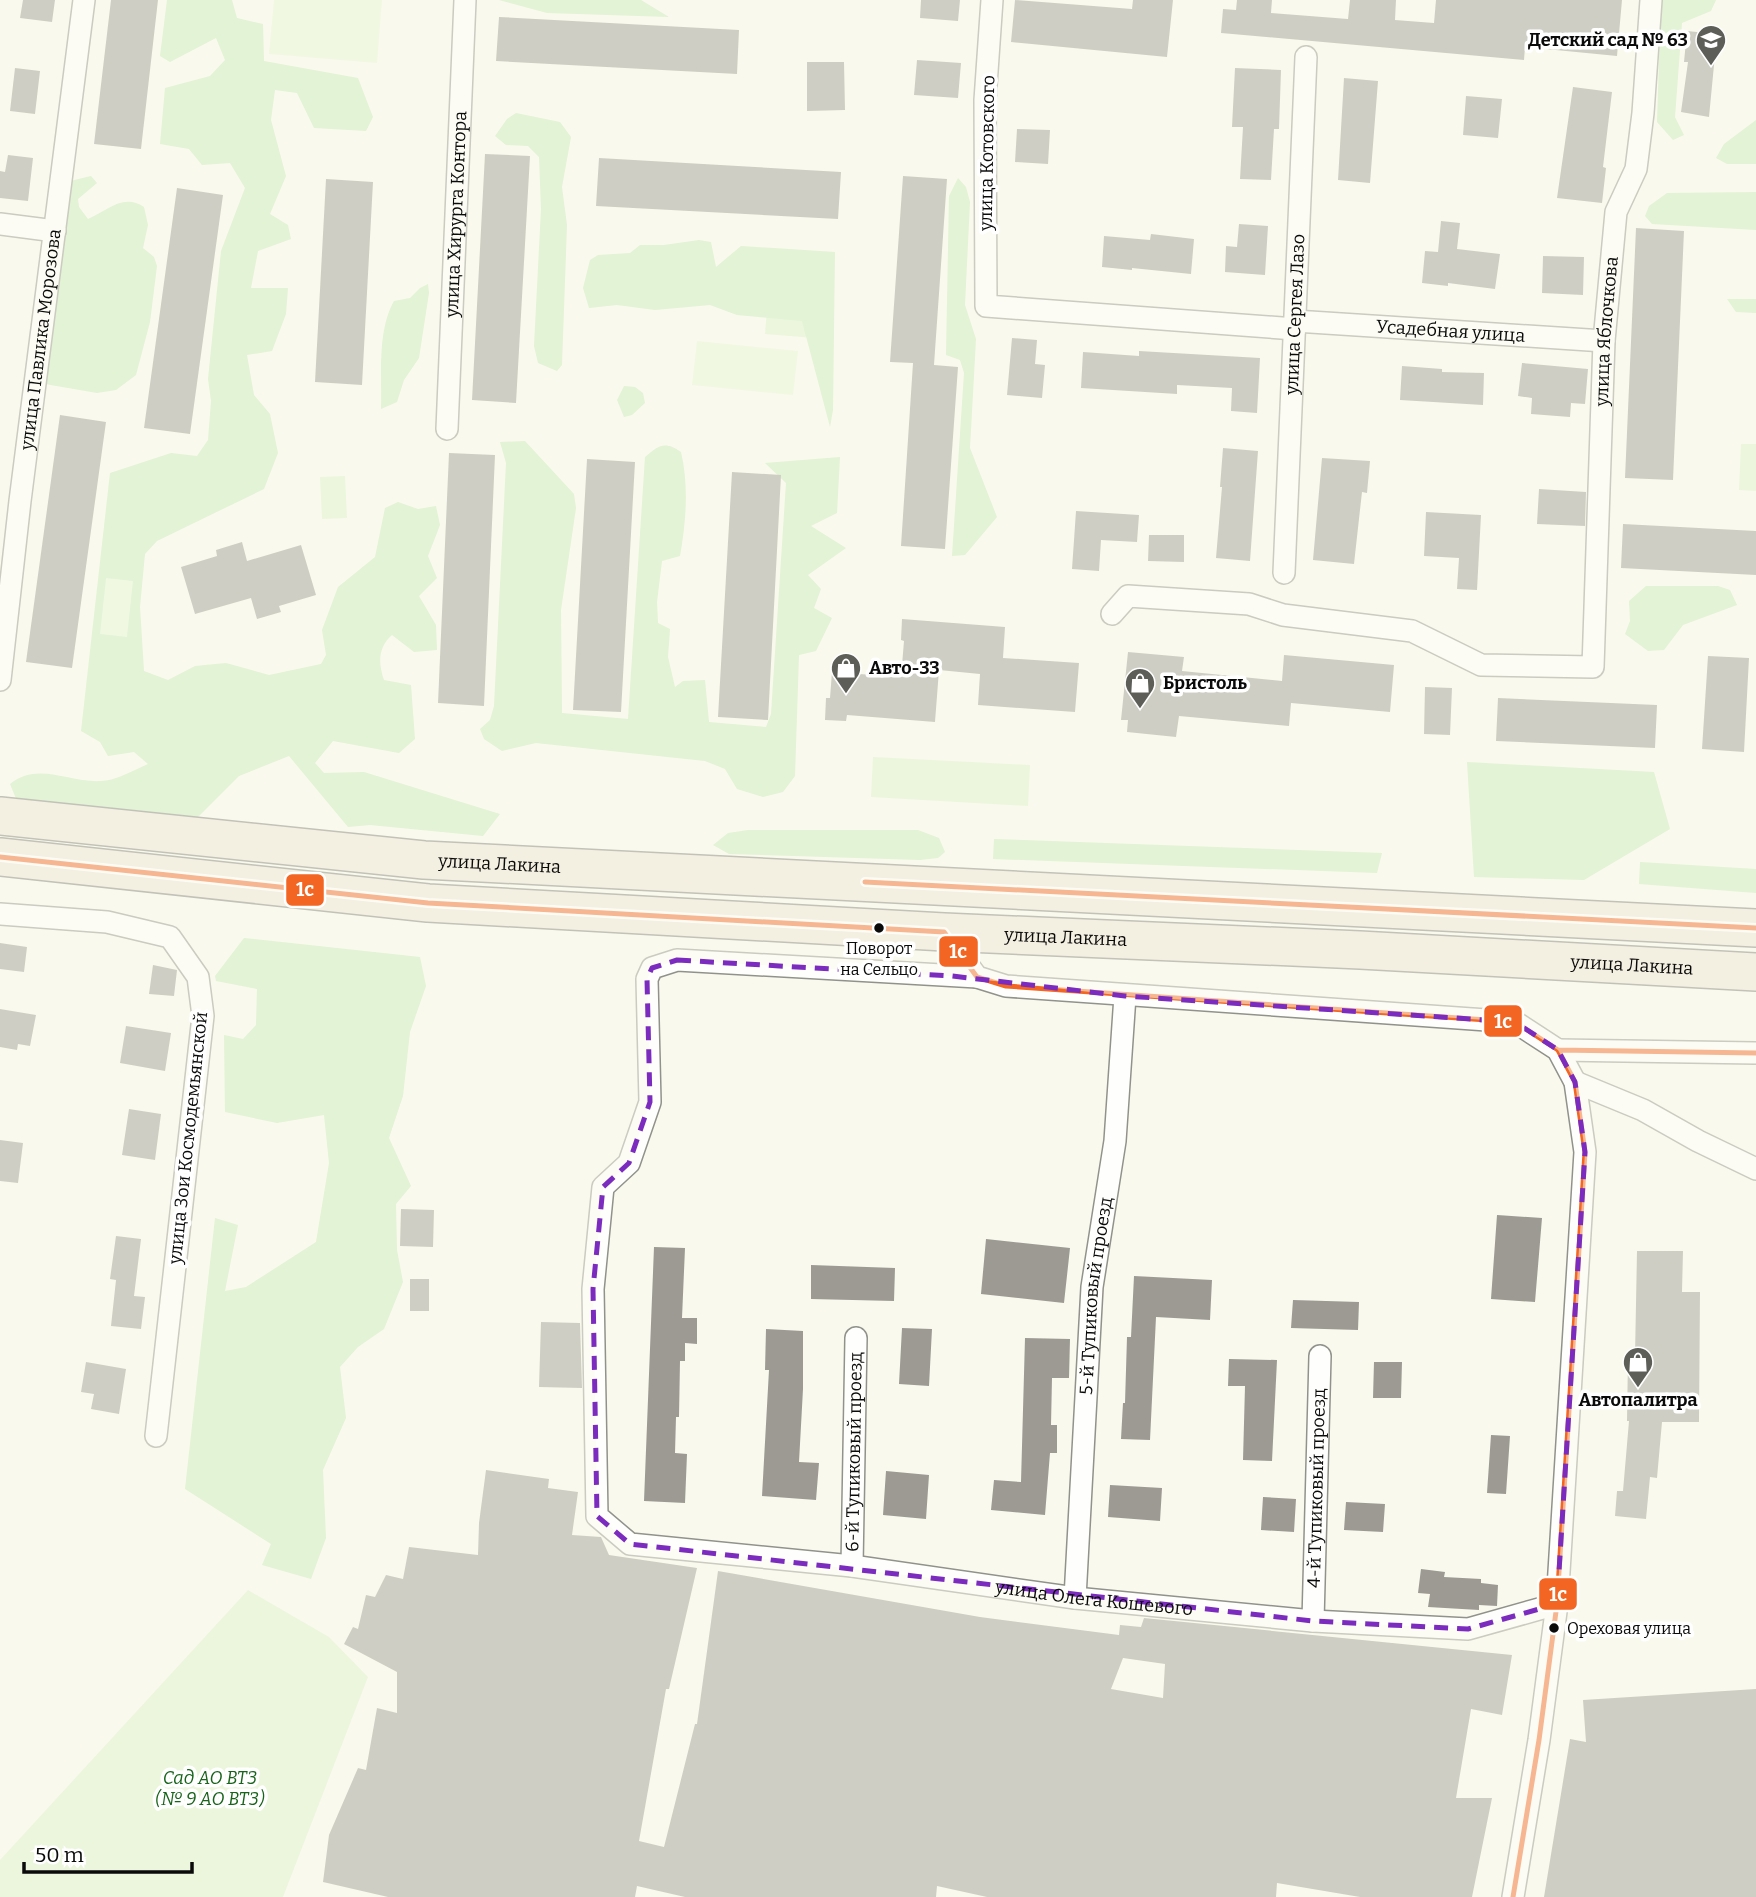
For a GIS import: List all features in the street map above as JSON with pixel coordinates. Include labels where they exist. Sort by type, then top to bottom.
[{"type":"highway","name":"улица Лакина","points":[[0,816],[424,860],[1756,928]]},
{"type":"highway","name":"улица Лакина","points":[[0,857],[428,903],[944,932],[1360,950],[1756,972]]},
{"type":"street","name":"улица Павлика Морозова","points":[[0,680],[10,499],[55,231],[84,0]]},
{"type":"street","name":"улица Хирурга Контора","points":[[447,429],[465,0]]},
{"type":"street","name":"улица Котовского","points":[[986,306],[985,100],[992,0]]},
{"type":"street","name":"улица Яблочкова","points":[[1112,614],[1128,596],[1249,604],[1283,615],[1412,631],[1481,665],[1593,667],[1604,341],[1616,212],[1636,169],[1651,0]]},
{"type":"street","name":"улица Сергея Лазо","points":[[1284,573],[1306,57]]},
{"type":"street","points":[[0,224],[55,231]]},
{"type":"street","name":"Усадебная улица","points":[[986,306],[1604,341]]},
{"type":"street","name":"улица Зои Космодемьянской","points":[[0,914],[107,922],[170,937],[198,977],[203,1016],[156,1436]]},
{"type":"street","points":[[944,932],[977,977],[1006,986],[1515,1022],[1558,1050],[1576,1082],[1585,1152],[1557,1604],[1539,1740],[1513,1897]]},
{"type":"street","name":"улица Олега Кошевого","points":[[977,977],[677,960],[652,968],[647,979],[650,1102],[629,1163],[603,1187],[593,1289],[597,1516],[630,1544],[852,1566],[1075,1598],[1313,1621],[1468,1629],[1557,1604]]},
{"type":"street","name":"5-й Тупиковый проезд","points":[[1075,1598],[1092,1287],[1115,1141],[1125,996]]},
{"type":"street","points":[[1558,1050],[1756,1053]]},
{"type":"street","points":[[1576,1082],[1643,1110],[1756,1169]]},
{"type":"street","name":"6-й Тупиковый проезд","points":[[852,1566],[856,1338]]},
{"type":"street","name":"4-й Тупиковый проезд","points":[[1313,1621],[1320,1356]]},
{"type":"highlighted area","points":[[677,960],[952,976],[1125,996],[1515,1022],[1558,1050],[1575,1082],[1585,1152],[1557,1604],[1468,1629],[1313,1621],[630,1544],[597,1516],[593,1289],[603,1187],[629,1163],[650,1102],[647,979],[652,968]]},
{"type":"green space","points":[[167,0],[232,0],[237,18],[263,24],[264,61],[358,78],[373,117],[366,131],[314,128],[297,93],[275,90],[271,120],[286,176],[270,214],[288,225],[291,239],[258,251],[251,288],[288,288],[286,314],[272,351],[247,355],[254,395],[270,414],[278,453],[264,489],[157,541],[145,554],[140,607],[144,671],[168,680],[195,666],[226,663],[269,675],[321,664],[326,655],[322,630],[338,587],[375,557],[385,508],[398,502],[418,509],[436,506],[440,525],[428,556],[437,578],[419,596],[436,625],[437,650],[414,652],[392,635],[380,656],[384,680],[411,685],[415,739],[399,753],[333,741],[315,763],[324,773],[364,772],[500,814],[483,836],[370,825],[348,827],[289,756],[239,776],[189,826],[141,811],[17,801],[10,784],[21,777],[43,773],[89,781],[106,781],[148,764],[134,752],[108,756],[100,742],[81,731],[110,473],[171,453],[197,456],[208,440],[211,401],[208,379],[221,251],[245,188],[230,163],[202,165],[189,149],[160,144],[165,88],[210,76],[225,60],[216,38],[170,62],[160,56]]},
{"type":"green space","points":[[274,0],[382,0],[377,63],[269,54]]},
{"type":"green space","points":[[499,0],[641,0],[669,17],[547,13]]},
{"type":"green space","points":[[1661,0],[1716,0],[1711,11],[1682,23],[1675,117],[1684,135],[1673,140],[1657,122]]},
{"type":"green space","points":[[516,113],[560,122],[571,137],[562,187],[567,225],[562,365],[557,371],[538,363],[534,346],[541,209],[539,157],[528,146],[506,145],[495,136],[507,119]]},
{"type":"green space","points":[[1756,120],[1756,164],[1727,164],[1716,158],[1724,144]]},
{"type":"green space","points":[[91,176],[97,183],[78,199],[79,207],[88,219],[122,203],[136,203],[144,207],[148,225],[143,248],[154,257],[157,266],[150,322],[136,375],[116,390],[97,393],[39,383],[66,182]]},
{"type":"green space","points":[[958,178],[966,187],[970,202],[965,305],[976,339],[970,448],[997,517],[965,555],[952,556],[964,373],[960,360],[946,355],[949,196]]},
{"type":"green space","points":[[1756,192],[1756,230],[1652,224],[1645,216],[1649,206],[1667,193]]},
{"type":"green space","points":[[699,240],[711,242],[716,267],[741,246],[835,252],[833,410],[830,427],[802,321],[737,315],[710,305],[655,310],[617,305],[589,308],[583,288],[590,260],[598,255],[630,253],[640,245]]},
{"type":"green space","points":[[770,274],[826,339],[765,334]]},
{"type":"green space","points":[[428,284],[419,358],[404,380],[397,402],[381,409],[383,339],[389,313],[394,301],[410,298]]},
{"type":"green space","points":[[1727,299],[1756,299],[1756,313],[1736,312]]},
{"type":"green space","points":[[697,341],[798,351],[793,395],[692,385]]},
{"type":"green space","points":[[624,386],[635,387],[643,393],[645,403],[632,415],[624,417],[617,400]]},
{"type":"green space","points":[[525,441],[574,494],[576,508],[561,610],[562,713],[628,719],[645,457],[658,447],[671,446],[681,452],[684,465],[685,517],[680,556],[662,561],[657,602],[658,623],[670,629],[668,657],[675,687],[683,681],[705,680],[709,722],[766,727],[771,714],[786,483],[765,463],[840,457],[837,513],[811,526],[846,548],[808,575],[821,589],[814,608],[832,618],[816,651],[799,655],[795,776],[783,792],[763,797],[737,789],[725,769],[705,761],[536,743],[502,751],[484,739],[480,729],[490,720],[494,706],[506,463],[500,442]]},
{"type":"green space","points":[[1741,444],[1756,444],[1756,491],[1739,490]]},
{"type":"green space","points":[[345,476],[347,518],[322,519],[320,477]]},
{"type":"green space","points":[[106,578],[133,581],[127,637],[100,634]]},
{"type":"green space","points":[[1646,586],[1718,586],[1730,590],[1737,605],[1683,625],[1664,650],[1648,651],[1625,634],[1630,621],[1629,601]]},
{"type":"green space","points":[[873,757],[1030,765],[1028,806],[871,797]]},
{"type":"green space","points":[[1467,762],[1654,772],[1670,829],[1584,880],[1474,877]]},
{"type":"green space","points":[[748,830],[918,830],[939,838],[945,852],[938,858],[920,860],[729,854],[713,845],[728,833]]},
{"type":"green space","points":[[994,839],[1382,853],[1377,873],[993,859]]},
{"type":"green space","points":[[1640,862],[1756,869],[1756,893],[1639,884]]},
{"type":"green space","points":[[244,938],[420,957],[426,986],[410,1032],[403,1096],[389,1138],[411,1186],[396,1204],[397,1250],[403,1282],[384,1329],[358,1347],[340,1367],[346,1418],[323,1470],[326,1538],[311,1579],[262,1565],[271,1544],[185,1489],[215,1218],[238,1225],[225,1291],[246,1287],[316,1242],[329,1163],[324,1115],[277,1123],[225,1112],[224,1035],[243,1039],[256,1025],[257,989],[216,981],[215,976]]},
{"type":"green space","name":"Сад АО ВТЗ (№ 9 АО ВТЗ)","points":[[248,1590],[329,1637],[368,1677],[283,1897],[0,1897],[0,1860]]},
{"type":"building","points":[[23,0],[55,0],[52,22],[20,18]]},
{"type":"building","points":[[111,0],[158,0],[141,149],[94,144]]},
{"type":"building","points":[[921,0],[960,0],[958,21],[920,18]]},
{"type":"building","points":[[1015,0],[1132,9],[1133,0],[1173,0],[1167,57],[1011,42]]},
{"type":"building","points":[[1237,0],[1272,0],[1271,13],[1348,19],[1350,0],[1396,0],[1395,20],[1434,23],[1436,0],[1622,0],[1617,56],[1525,47],[1524,60],[1221,33],[1223,9],[1236,10]]},
{"type":"building","points":[[499,17],[739,30],[737,74],[496,61]]},
{"type":"building","points":[[1687,31],[1717,34],[1709,117],[1681,112],[1688,62],[1684,62]]},
{"type":"building","points":[[917,60],[961,63],[958,98],[914,95]]},
{"type":"building","points":[[807,62],[844,62],[845,110],[807,111]]},
{"type":"building","points":[[15,68],[40,71],[35,114],[10,111]]},
{"type":"building","points":[[1235,68],[1281,70],[1279,129],[1274,129],[1271,180],[1240,179],[1243,127],[1232,127]]},
{"type":"building","points":[[1344,78],[1378,81],[1370,183],[1338,180]]},
{"type":"building","points":[[1573,87],[1612,92],[1603,167],[1606,168],[1602,203],[1557,198]]},
{"type":"building","points":[[1466,96],[1502,99],[1498,138],[1463,135]]},
{"type":"building","points":[[1017,129],[1050,130],[1048,164],[1015,162]]},
{"type":"building","points":[[485,154],[530,156],[516,403],[472,400]]},
{"type":"building","points":[[8,155],[33,158],[28,201],[0,198],[0,171],[5,172]]},
{"type":"building","points":[[599,158],[841,172],[838,219],[596,206]]},
{"type":"building","points":[[903,176],[947,179],[934,365],[958,367],[945,549],[901,546],[913,363],[890,362]]},
{"type":"building","points":[[326,179],[373,182],[362,385],[315,382]]},
{"type":"building","points":[[177,188],[223,195],[190,434],[144,428]]},
{"type":"building","points":[[1441,221],[1460,223],[1457,249],[1500,254],[1495,289],[1448,283],[1448,286],[1422,283],[1425,251],[1438,252]]},
{"type":"building","points":[[1239,224],[1268,226],[1265,275],[1225,272],[1226,246],[1237,247]]},
{"type":"building","points":[[1636,228],[1684,231],[1673,480],[1625,478]]},
{"type":"building","points":[[1151,234],[1194,239],[1191,274],[1102,267],[1104,236],[1150,240]]},
{"type":"building","points":[[1543,256],[1584,257],[1583,295],[1542,293]]},
{"type":"building","points":[[1012,338],[1037,340],[1035,364],[1045,365],[1042,398],[1007,395]]},
{"type":"building","points":[[1139,351],[1260,358],[1257,413],[1231,411],[1232,388],[1177,385],[1177,394],[1081,388],[1083,352],[1139,356]]},
{"type":"building","points":[[1522,363],[1588,369],[1585,404],[1571,403],[1570,417],[1531,414],[1532,398],[1518,396]]},
{"type":"building","points":[[1402,366],[1442,369],[1442,372],[1484,373],[1483,405],[1400,400]]},
{"type":"building","points":[[60,415],[106,422],[72,668],[26,662]]},
{"type":"building","points":[[1223,448],[1258,451],[1250,561],[1216,558]]},
{"type":"building","points":[[449,453],[495,455],[484,706],[438,703]]},
{"type":"building","points":[[1322,458],[1370,461],[1367,493],[1362,492],[1354,564],[1313,560]]},
{"type":"building","points":[[587,459],[635,462],[621,712],[573,710]]},
{"type":"building","points":[[732,472],[781,475],[768,720],[718,717]]},
{"type":"building","points":[[1539,489],[1586,492],[1585,526],[1537,524]]},
{"type":"building","points":[[1076,511],[1139,515],[1137,542],[1101,540],[1099,571],[1072,569]]},
{"type":"building","points":[[1426,512],[1481,515],[1477,590],[1457,589],[1459,558],[1424,556]]},
{"type":"building","points":[[1623,524],[1756,531],[1756,575],[1621,568]]},
{"type":"building","points":[[1149,535],[1184,535],[1184,562],[1148,561]]},
{"type":"building","points":[[242,542],[247,561],[301,545],[316,595],[279,606],[281,612],[257,619],[251,598],[195,614],[181,567],[217,556],[216,550]]},
{"type":"building","points":[[902,619],[1005,627],[1003,658],[1079,663],[1075,712],[978,705],[980,674],[939,670],[935,722],[847,715],[846,721],[825,720],[826,698],[830,698],[832,672],[901,677],[904,641],[901,640]]},
{"type":"building","points":[[1128,652],[1184,657],[1182,671],[1282,681],[1284,655],[1394,665],[1390,712],[1291,703],[1289,726],[1179,716],[1176,737],[1127,732],[1128,720],[1121,720]]},
{"type":"building","points":[[1708,656],[1749,658],[1744,752],[1702,749]]},
{"type":"building","points":[[1425,687],[1452,688],[1450,735],[1424,734]]},
{"type":"building","points":[[1498,698],[1657,705],[1655,748],[1496,741]]},
{"type":"building","points":[[0,943],[27,947],[24,972],[0,969]]},
{"type":"building","points":[[153,965],[177,970],[174,996],[149,994]]},
{"type":"building","points":[[0,1009],[36,1015],[30,1046],[18,1044],[17,1050],[0,1047]]},
{"type":"building","points":[[126,1026],[171,1033],[165,1071],[120,1063]]},
{"type":"building","points":[[129,1109],[161,1114],[155,1160],[122,1155]]},
{"type":"building","points":[[0,1140],[23,1143],[18,1183],[0,1181]]},
{"type":"building","points":[[401,1209],[434,1210],[433,1247],[400,1246]]},
{"type":"building","points":[[1497,1215],[1542,1218],[1535,1302],[1491,1299]]},
{"type":"building","points":[[116,1236],[141,1239],[134,1296],[145,1297],[141,1329],[111,1326],[116,1280],[110,1279]]},
{"type":"building","points":[[986,1239],[1070,1248],[1064,1303],[981,1294]]},
{"type":"building","points":[[654,1247],[685,1248],[682,1318],[697,1318],[697,1344],[685,1343],[685,1361],[680,1361],[679,1417],[676,1417],[675,1453],[687,1454],[685,1503],[644,1501]]},
{"type":"building","points":[[1637,1251],[1683,1251],[1682,1292],[1700,1292],[1699,1422],[1662,1422],[1657,1478],[1650,1477],[1646,1519],[1615,1516],[1617,1491],[1623,1491],[1629,1421],[1628,1356],[1635,1356]]},
{"type":"building","points":[[811,1265],[895,1268],[894,1301],[811,1299]]},
{"type":"building","points":[[1134,1276],[1212,1280],[1210,1320],[1156,1317],[1150,1440],[1121,1439],[1127,1337],[1131,1337]]},
{"type":"building","points":[[410,1279],[429,1279],[429,1311],[410,1311]]},
{"type":"building","points":[[1293,1300],[1359,1302],[1358,1330],[1291,1328]]},
{"type":"building","points":[[541,1322],[580,1323],[582,1388],[539,1387]]},
{"type":"building","points":[[902,1328],[932,1329],[929,1386],[899,1384]]},
{"type":"building","points":[[766,1329],[803,1331],[799,1462],[819,1463],[816,1500],[762,1496],[769,1370],[765,1370]]},
{"type":"building","points":[[1025,1338],[1070,1339],[1069,1378],[1052,1378],[1051,1425],[1057,1425],[1057,1453],[1050,1453],[1045,1515],[991,1510],[994,1480],[1021,1482]]},
{"type":"building","points":[[1229,1359],[1277,1360],[1272,1461],[1243,1460],[1245,1386],[1228,1386]]},
{"type":"building","points":[[86,1362],[126,1369],[119,1414],[91,1409],[94,1394],[81,1392]]},
{"type":"building","points":[[1374,1362],[1402,1362],[1401,1398],[1373,1398]]},
{"type":"building","points":[[1491,1435],[1510,1436],[1506,1494],[1487,1493]]},
{"type":"building","points":[[486,1470],[549,1479],[548,1488],[578,1492],[572,1535],[601,1537],[609,1555],[697,1568],[669,1689],[666,1689],[639,1841],[664,1847],[697,1724],[718,1571],[980,1617],[1119,1635],[1120,1625],[1141,1627],[1144,1618],[1512,1655],[1502,1715],[1471,1709],[1456,1798],[1492,1798],[1472,1897],[1360,1897],[1277,1883],[1276,1897],[987,1897],[937,1886],[936,1897],[685,1897],[637,1886],[635,1897],[388,1897],[323,1882],[329,1835],[358,1768],[366,1770],[377,1708],[397,1713],[397,1672],[344,1644],[353,1627],[358,1629],[366,1595],[375,1597],[386,1575],[403,1579],[409,1547],[478,1555]],"holes":[[[1123,1658],[1165,1664],[1163,1698],[1111,1689]]]},
{"type":"building","points":[[886,1471],[929,1475],[926,1519],[883,1515]]},
{"type":"building","points":[[1110,1485],[1162,1488],[1160,1521],[1108,1517]]},
{"type":"building","points":[[1263,1497],[1296,1499],[1294,1532],[1261,1530]]},
{"type":"building","points":[[1346,1502],[1385,1504],[1383,1532],[1344,1530]]},
{"type":"building","points":[[1421,1569],[1445,1572],[1444,1577],[1481,1579],[1481,1583],[1498,1585],[1497,1606],[1479,1605],[1479,1610],[1428,1607],[1430,1594],[1418,1593]]},
{"type":"building","points":[[1756,1689],[1756,1897],[1544,1897],[1570,1739],[1586,1742],[1583,1700]]},
{"type":"transit line","name":"1с","points":[[0,857],[428,903],[944,932],[977,977],[1006,986],[1515,1022],[1558,1050],[1575,1082],[1585,1152],[1557,1604],[1539,1740],[1513,1897]]},
{"type":"transit line","name":"1с","points":[[865,882],[1756,928]]},
{"type":"transit line","name":"1с","points":[[1558,1050],[1756,1053]]},
{"type":"place","name":"Детский сад № 63","points":[[1711,67]]},
{"type":"place","name":"Авто-33","points":[[846,695]]},
{"type":"place","name":"Бристоль","points":[[1140,710]]},
{"type":"place","name":"Поворот на Сельцо","points":[[879,928]]},
{"type":"place","name":"Автопалитра","points":[[1638,1389]]},
{"type":"place","name":"Ореховая улица","points":[[1554,1628]]}]
